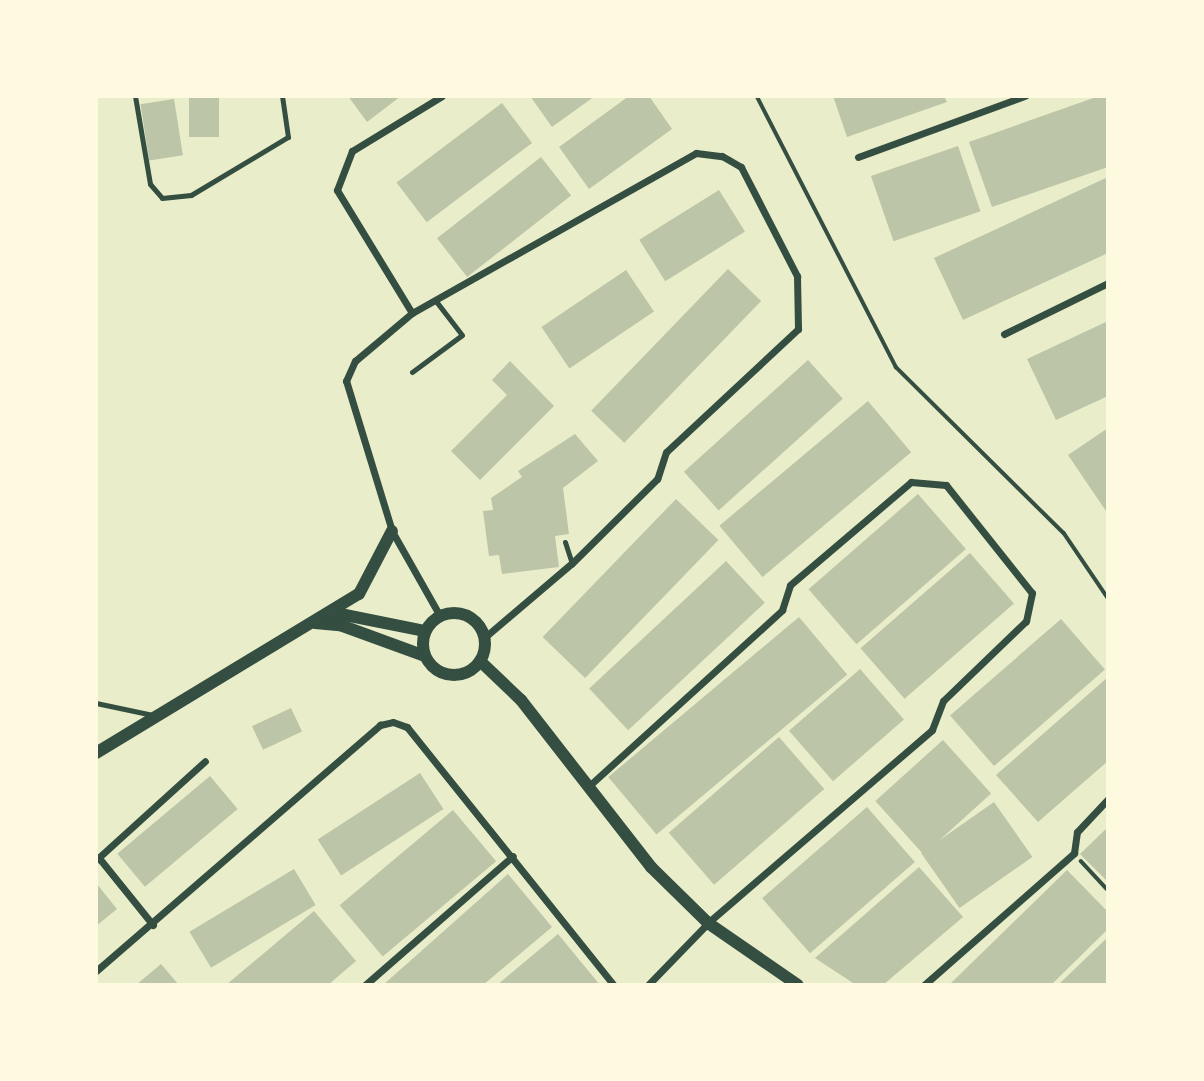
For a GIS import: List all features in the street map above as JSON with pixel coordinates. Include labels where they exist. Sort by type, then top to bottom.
[{"type":"street","points":[[412,313],[337,190],[352,151],[442,96]]},
{"type":"street","points":[[858,157],[1025,96]]},
{"type":"street","points":[[316,623],[341,625],[425,656],[446,674],[465,673],[480,661],[485,637],[572,563],[657,479],[666,452],[798,329],[797,275],[741,167],[696,153],[412,313],[355,361],[346,381],[392,531],[440,616]]},
{"type":"street","points":[[1004,334],[1108,283]]},
{"type":"street","points":[[590,785],[782,610],[790,585],[892,492],[921,480],[946,485],[1027,583],[1032,612],[943,701],[932,730],[708,923],[648,985]]},
{"type":"street","points":[[96,753],[153,715],[316,623],[359,594],[392,531]]},
{"type":"street","points":[[316,623],[345,615],[425,631]]},
{"type":"street","points":[[425,656],[425,631],[440,616],[468,615],[485,637]]},
{"type":"street","points":[[480,661],[521,700],[652,867],[708,923],[798,985]]},
{"type":"street","points":[[96,971],[153,925],[380,725],[393,722],[407,727],[614,985]]},
{"type":"street","points":[[153,925],[98,859],[205,761]]},
{"type":"street","points":[[924,985],[1074,853],[1077,832],[1108,799]]},
{"type":"street","points":[[366,985],[513,856]]},
{"type":"lane","points":[[135,96],[150,184],[162,198],[191,195],[288,136],[282,96]]},
{"type":"lane","points":[[412,372],[461,335],[435,300]]},
{"type":"lane","points":[[565,542],[572,563]]},
{"type":"lane","points":[[96,703],[153,715]]},
{"type":"path","points":[[757,96],[896,368],[1064,533],[1108,598]]},
{"type":"path","points":[[1074,853],[1108,890]]},
{"type":"building","points":[[189,96],[219,96],[219,137],[189,137]]},
{"type":"building","points":[[348,96],[401,96],[367,122]]},
{"type":"building","points":[[530,96],[595,96],[552,127]]},
{"type":"building","points":[[629,96],[649,96],[672,129],[589,189],[559,147]]},
{"type":"building","points":[[833,96],[944,96],[947,102],[847,137]]},
{"type":"building","points":[[1099,96],[1108,96],[1108,167],[992,207],[969,142]]},
{"type":"building","points":[[174,99],[183,155],[149,161],[140,104]]},
{"type":"building","points":[[502,103],[532,143],[427,222],[397,182]]},
{"type":"building","points":[[958,146],[980,211],[893,241],[871,176]]},
{"type":"building","points":[[541,157],[571,196],[467,277],[437,238]]},
{"type":"building","points":[[1108,177],[1108,253],[963,320],[934,258]]},
{"type":"building","points":[[719,190],[745,232],[665,281],[639,240]]},
{"type":"building","points":[[728,269],[761,301],[624,443],[591,411]]},
{"type":"building","points":[[626,270],[654,311],[569,368],[541,327]]},
{"type":"building","points":[[1108,321],[1108,396],[1056,420],[1027,359]]},
{"type":"building","points":[[808,360],[843,399],[719,510],[684,472]]},
{"type":"building","points":[[510,361],[554,406],[480,480],[451,451],[507,395],[492,380]]},
{"type":"building","points":[[868,401],[911,452],[762,577],[719,526]]},
{"type":"building","points":[[1108,428],[1108,514],[1068,455]]},
{"type":"building","points":[[575,434],[598,461],[563,488],[569,534],[555,536],[559,567],[502,574],[499,555],[489,556],[483,511],[493,510],[491,498],[522,477],[518,471]]},
{"type":"building","points":[[918,494],[966,549],[856,644],[809,589]]},
{"type":"building","points":[[676,499],[718,540],[585,678],[543,637]]},
{"type":"building","points":[[970,553],[1014,604],[905,699],[861,648]]},
{"type":"building","points":[[726,561],[765,603],[628,730],[589,689]]},
{"type":"building","points":[[799,617],[847,674],[656,835],[608,777]]},
{"type":"building","points":[[1061,619],[1105,670],[994,766],[950,715]]},
{"type":"building","points":[[860,669],[904,720],[833,781],[789,731]]},
{"type":"building","points":[[1108,677],[1108,761],[1038,822],[996,775]]},
{"type":"building","points":[[291,708],[302,732],[263,750],[252,726]]},
{"type":"building","points":[[779,737],[824,789],[714,885],[669,833]]},
{"type":"building","points":[[943,740],[991,794],[924,854],[875,801]]},
{"type":"building","points":[[420,773],[443,809],[341,876],[318,839]]},
{"type":"building","points":[[210,776],[238,809],[145,887],[117,854]]},
{"type":"building","points":[[994,802],[1032,857],[960,908],[921,853]]},
{"type":"building","points":[[867,807],[915,862],[810,953],[762,898]]},
{"type":"building","points":[[453,810],[496,861],[383,956],[340,905]]},
{"type":"building","points":[[1108,827],[1108,882],[1080,854]]},
{"type":"building","points":[[919,867],[963,917],[883,985],[856,985],[815,958]]},
{"type":"building","points":[[294,869],[316,905],[211,968],[189,932]]},
{"type":"building","points":[[1067,870],[1108,912],[1108,929],[1051,985],[949,985]]},
{"type":"building","points":[[508,874],[552,927],[483,985],[383,985]]},
{"type":"building","points":[[96,883],[117,909],[96,926]]},
{"type":"building","points":[[314,911],[356,961],[328,985],[226,985]]},
{"type":"building","points":[[558,934],[600,985],[497,985]]},
{"type":"building","points":[[1108,937],[1108,985],[1058,985]]},
{"type":"building","points":[[161,964],[179,985],[136,985]]}]
